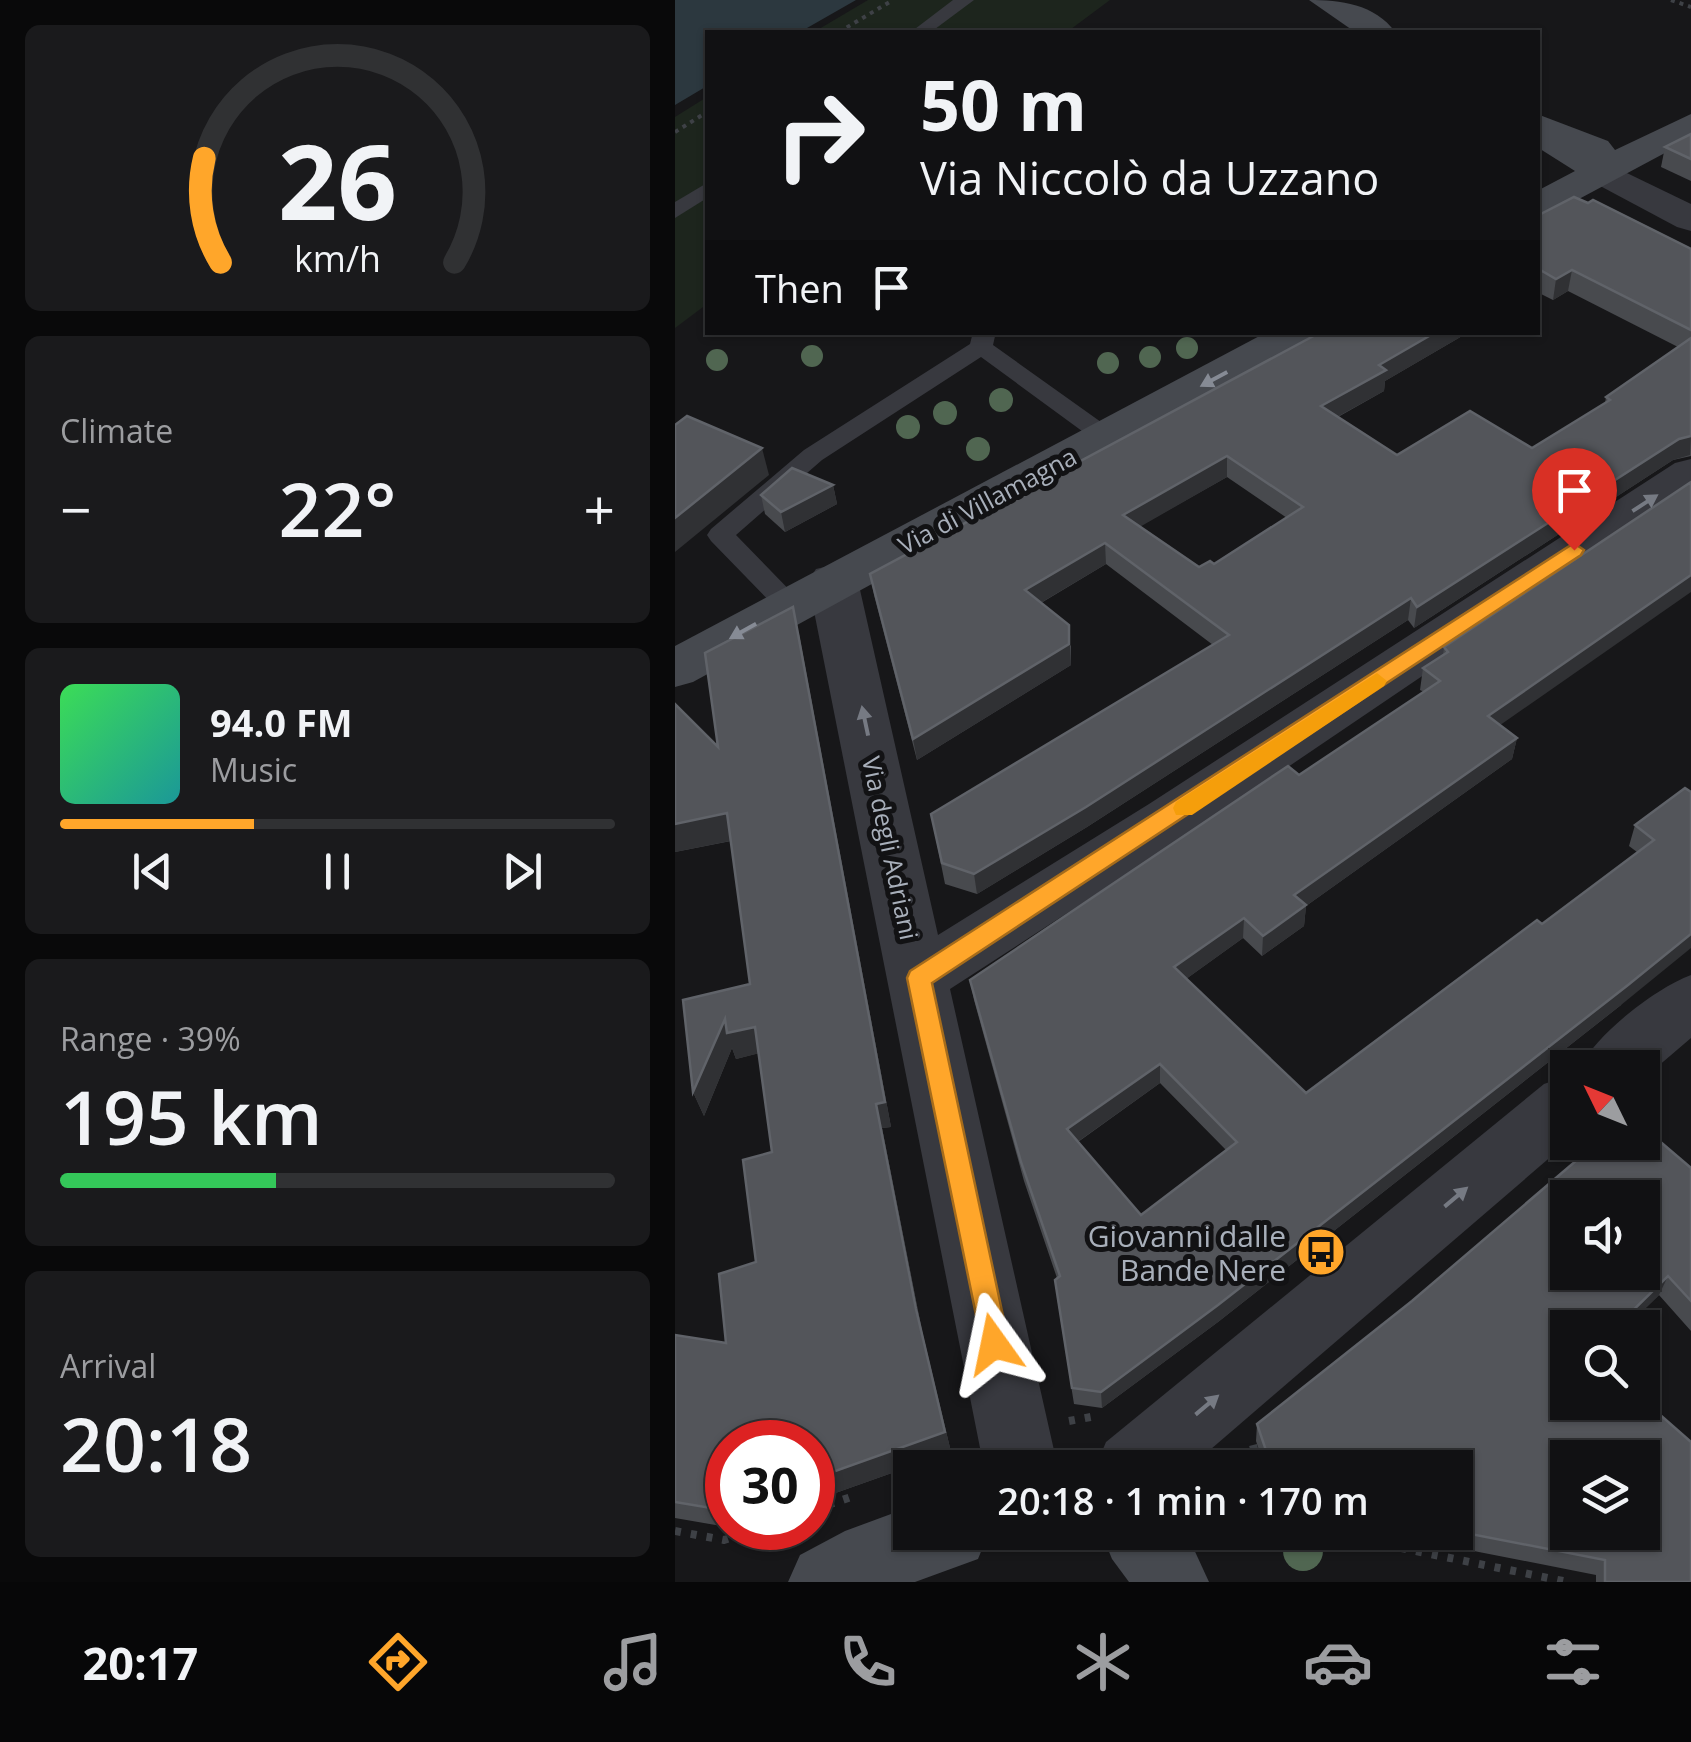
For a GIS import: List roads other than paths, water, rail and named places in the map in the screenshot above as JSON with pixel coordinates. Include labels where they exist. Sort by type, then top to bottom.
[{"type":"main road","points":[[1325,0],[1375,30]]},
{"type":"main road","points":[[1540,204],[1691,125]]},
{"type":"main road","points":[[1540,130],[1602,172]]},
{"type":"main road","name":"Via di Villamagna","points":[[675,669],[1294,335]]},
{"type":"main road","points":[[827,1582],[896,1550]]},
{"type":"main road","points":[[1154,1550],[1170,1582]]},
{"type":"street","points":[[1602,172],[1691,219]]},
{"type":"street","points":[[919,978],[1691,473]]},
{"type":"street","name":"Via degli Adriani","points":[[812,593],[919,978],[1017,1450]]},
{"type":"street","points":[[1632,1050],[1691,1000]]},
{"type":"street","points":[[1154,1450],[1550,1118]]},
{"type":"lane","points":[[923,30],[965,0]]},
{"type":"lane","points":[[675,212],[705,190]]},
{"type":"lane","points":[[812,593],[719,535],[813,456],[983,340],[1106,436]]},
{"type":"place","name":"Giovanni dalle Bande Nere","points":[[1321,1252]]}]
